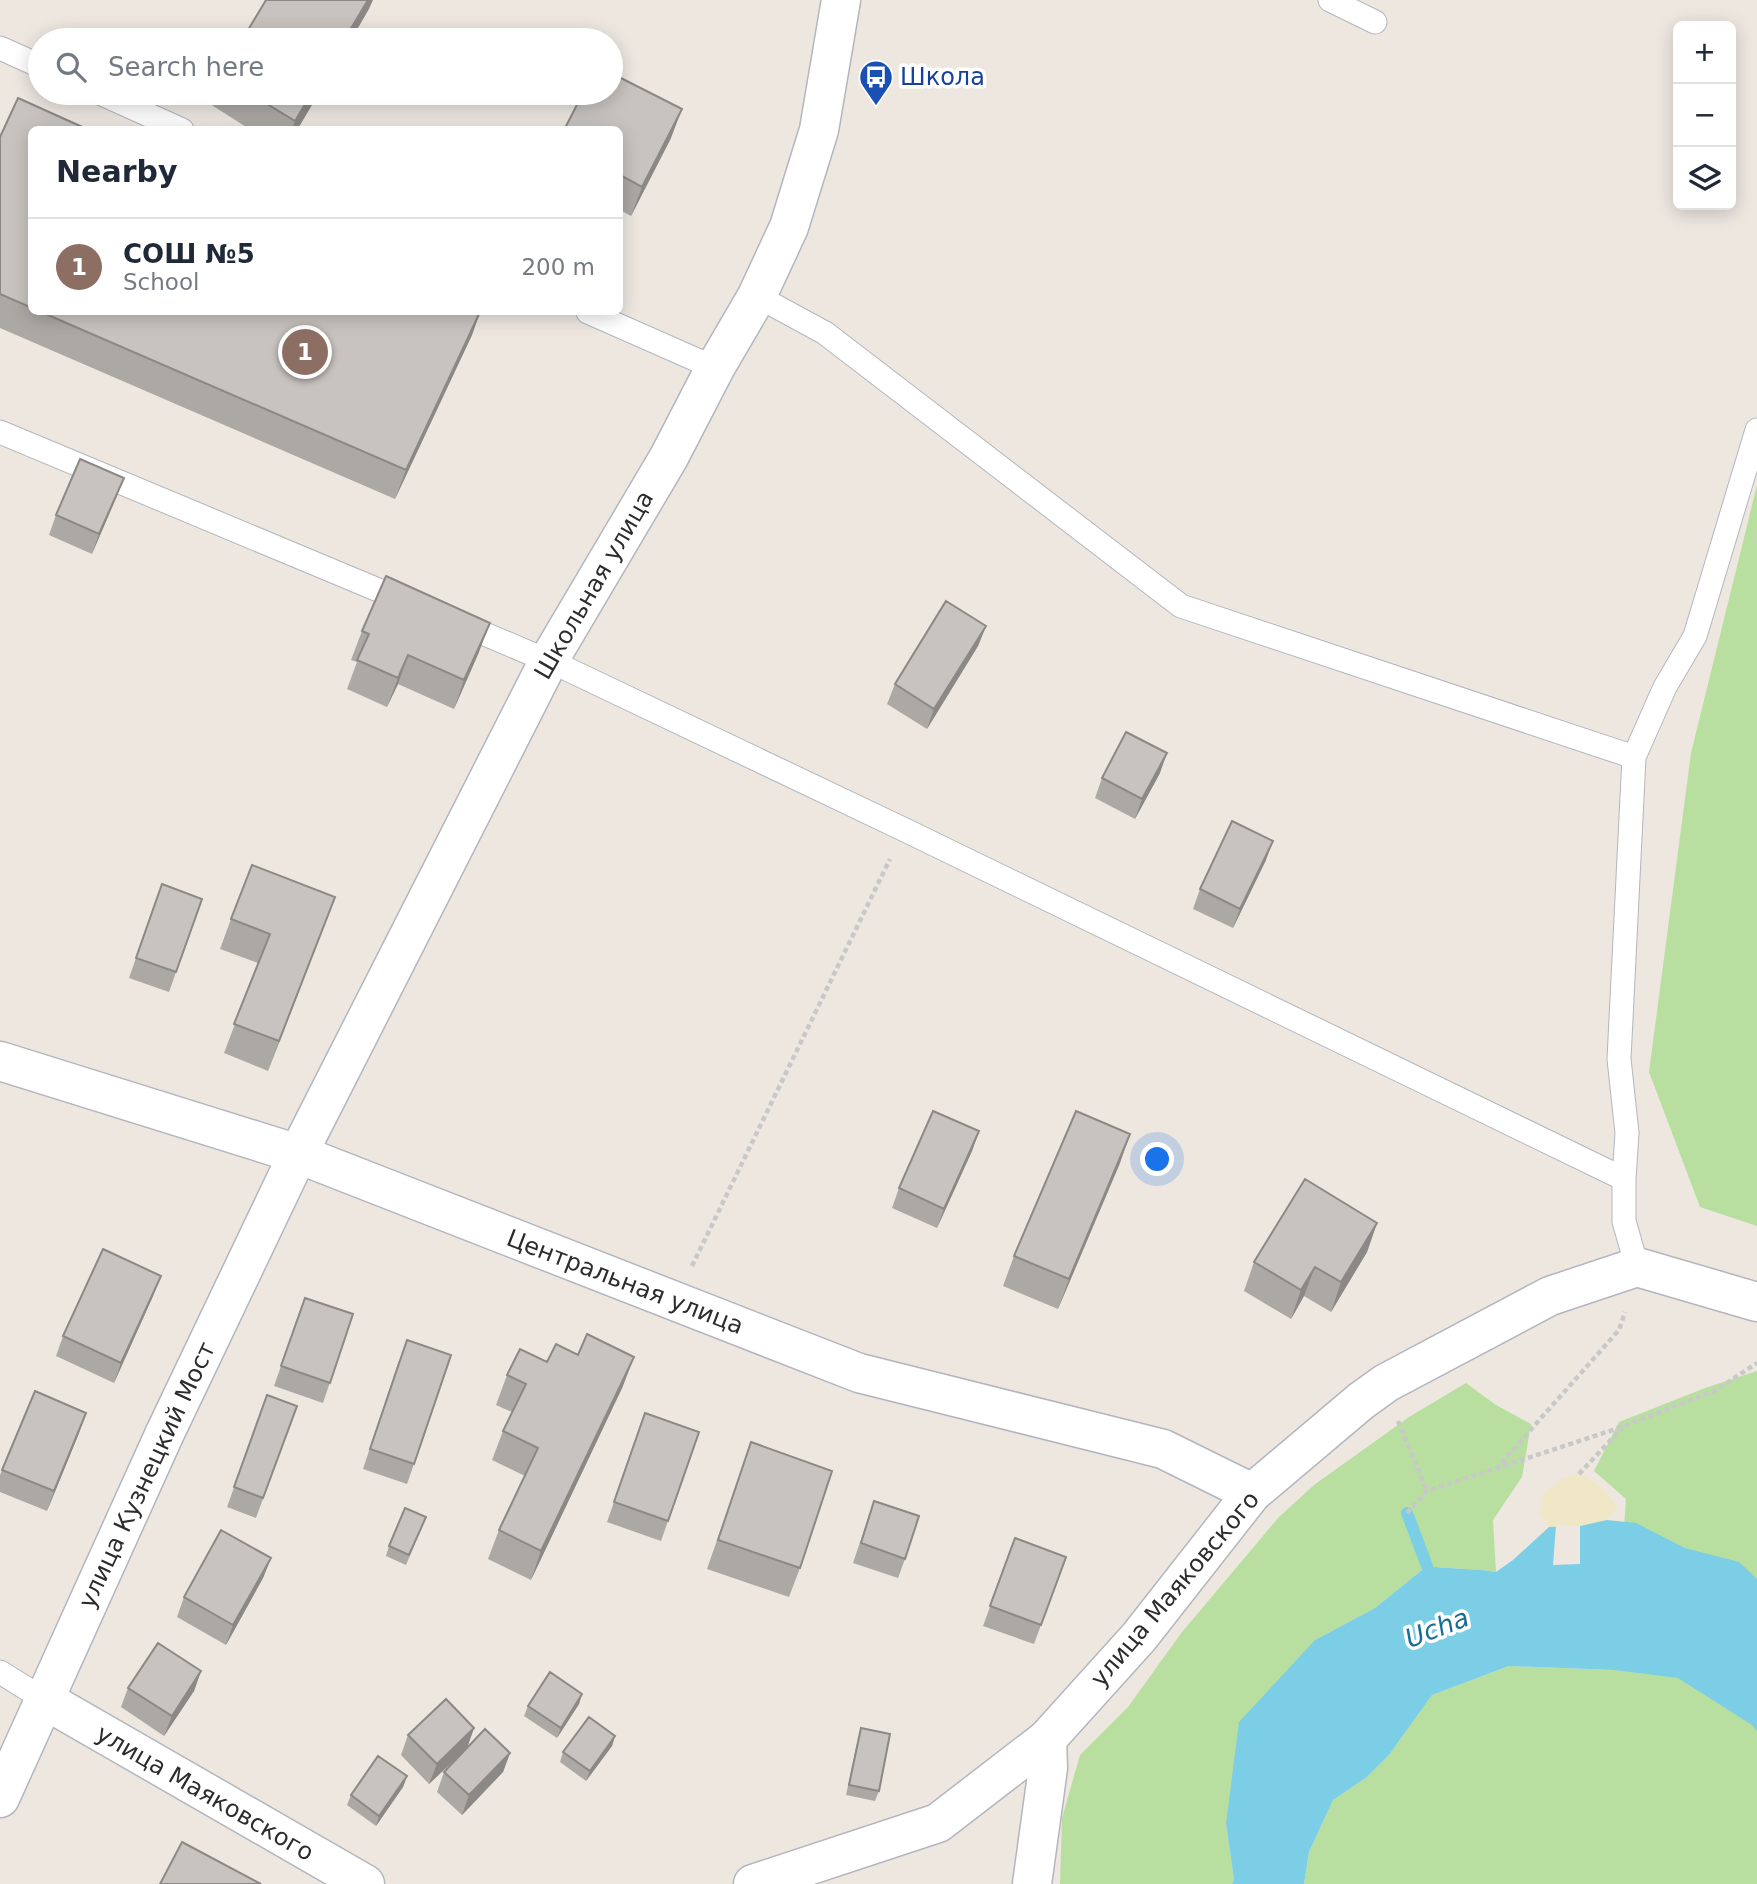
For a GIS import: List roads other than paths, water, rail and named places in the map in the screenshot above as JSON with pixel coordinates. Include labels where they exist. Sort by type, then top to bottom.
[{"type":"street","name":"Школьная улица","points":[[298,1154],[549,660],[669,457],[715,368],[757,296],[789,228],[819,130],[841,0]]},
{"type":"street","name":"Центральная улица","points":[[0,1061],[298,1154],[859,1373],[1163,1449],[1252,1493]]},
{"type":"street","name":"улица Кузнецкий Мост","points":[[0,1798],[164,1435],[298,1154]]},
{"type":"street","name":"улица Маяковского","points":[[753,1884],[938,1822],[1047,1739],[1139,1637],[1252,1493],[1361,1401],[1386,1382],[1549,1296],[1637,1267]]},
{"type":"street","points":[[1637,1267],[1757,1302]]},
{"type":"street","name":"улица Маяковского","points":[[45,1700],[365,1884]]},
{"type":"street","points":[[1032,1884],[1048,1768],[1047,1739]]},
{"type":"lane","points":[[1330,0],[1375,22]]},
{"type":"lane","points":[[0,48],[28,61]]},
{"type":"lane","points":[[127,105],[173,126]]},
{"type":"lane","points":[[757,296],[825,332],[1181,606],[1634,757]]},
{"type":"lane","points":[[595,315],[715,368]]},
{"type":"lane","points":[[1637,1267],[1624,1221],[1627,1133],[1619,1059],[1634,757],[1665,687],[1695,636],[1757,430]]},
{"type":"lane","points":[[0,432],[549,660],[1624,1179]]},
{"type":"lane","points":[[0,1672],[45,1700]]},
{"type":"water","name":"Ucha","points":[[1607,1520],[1636,1523],[1685,1548],[1739,1562],[1757,1579],[1757,1731],[1752,1725],[1678,1678],[1614,1670],[1509,1666],[1432,1695],[1389,1755],[1367,1777],[1333,1800],[1309,1852],[1304,1884],[1232,1884],[1234,1879],[1226,1824],[1239,1722],[1315,1640],[1375,1608],[1427,1566],[1496,1572],[1549,1527],[1580,1526]]},
{"type":"waterway","points":[[1407,1513],[1427,1566]]},
{"type":"place","name":"Школа","points":[[876,107]]},
{"type":"place","name":"СОШ №5","points":[[305,352]]}]
